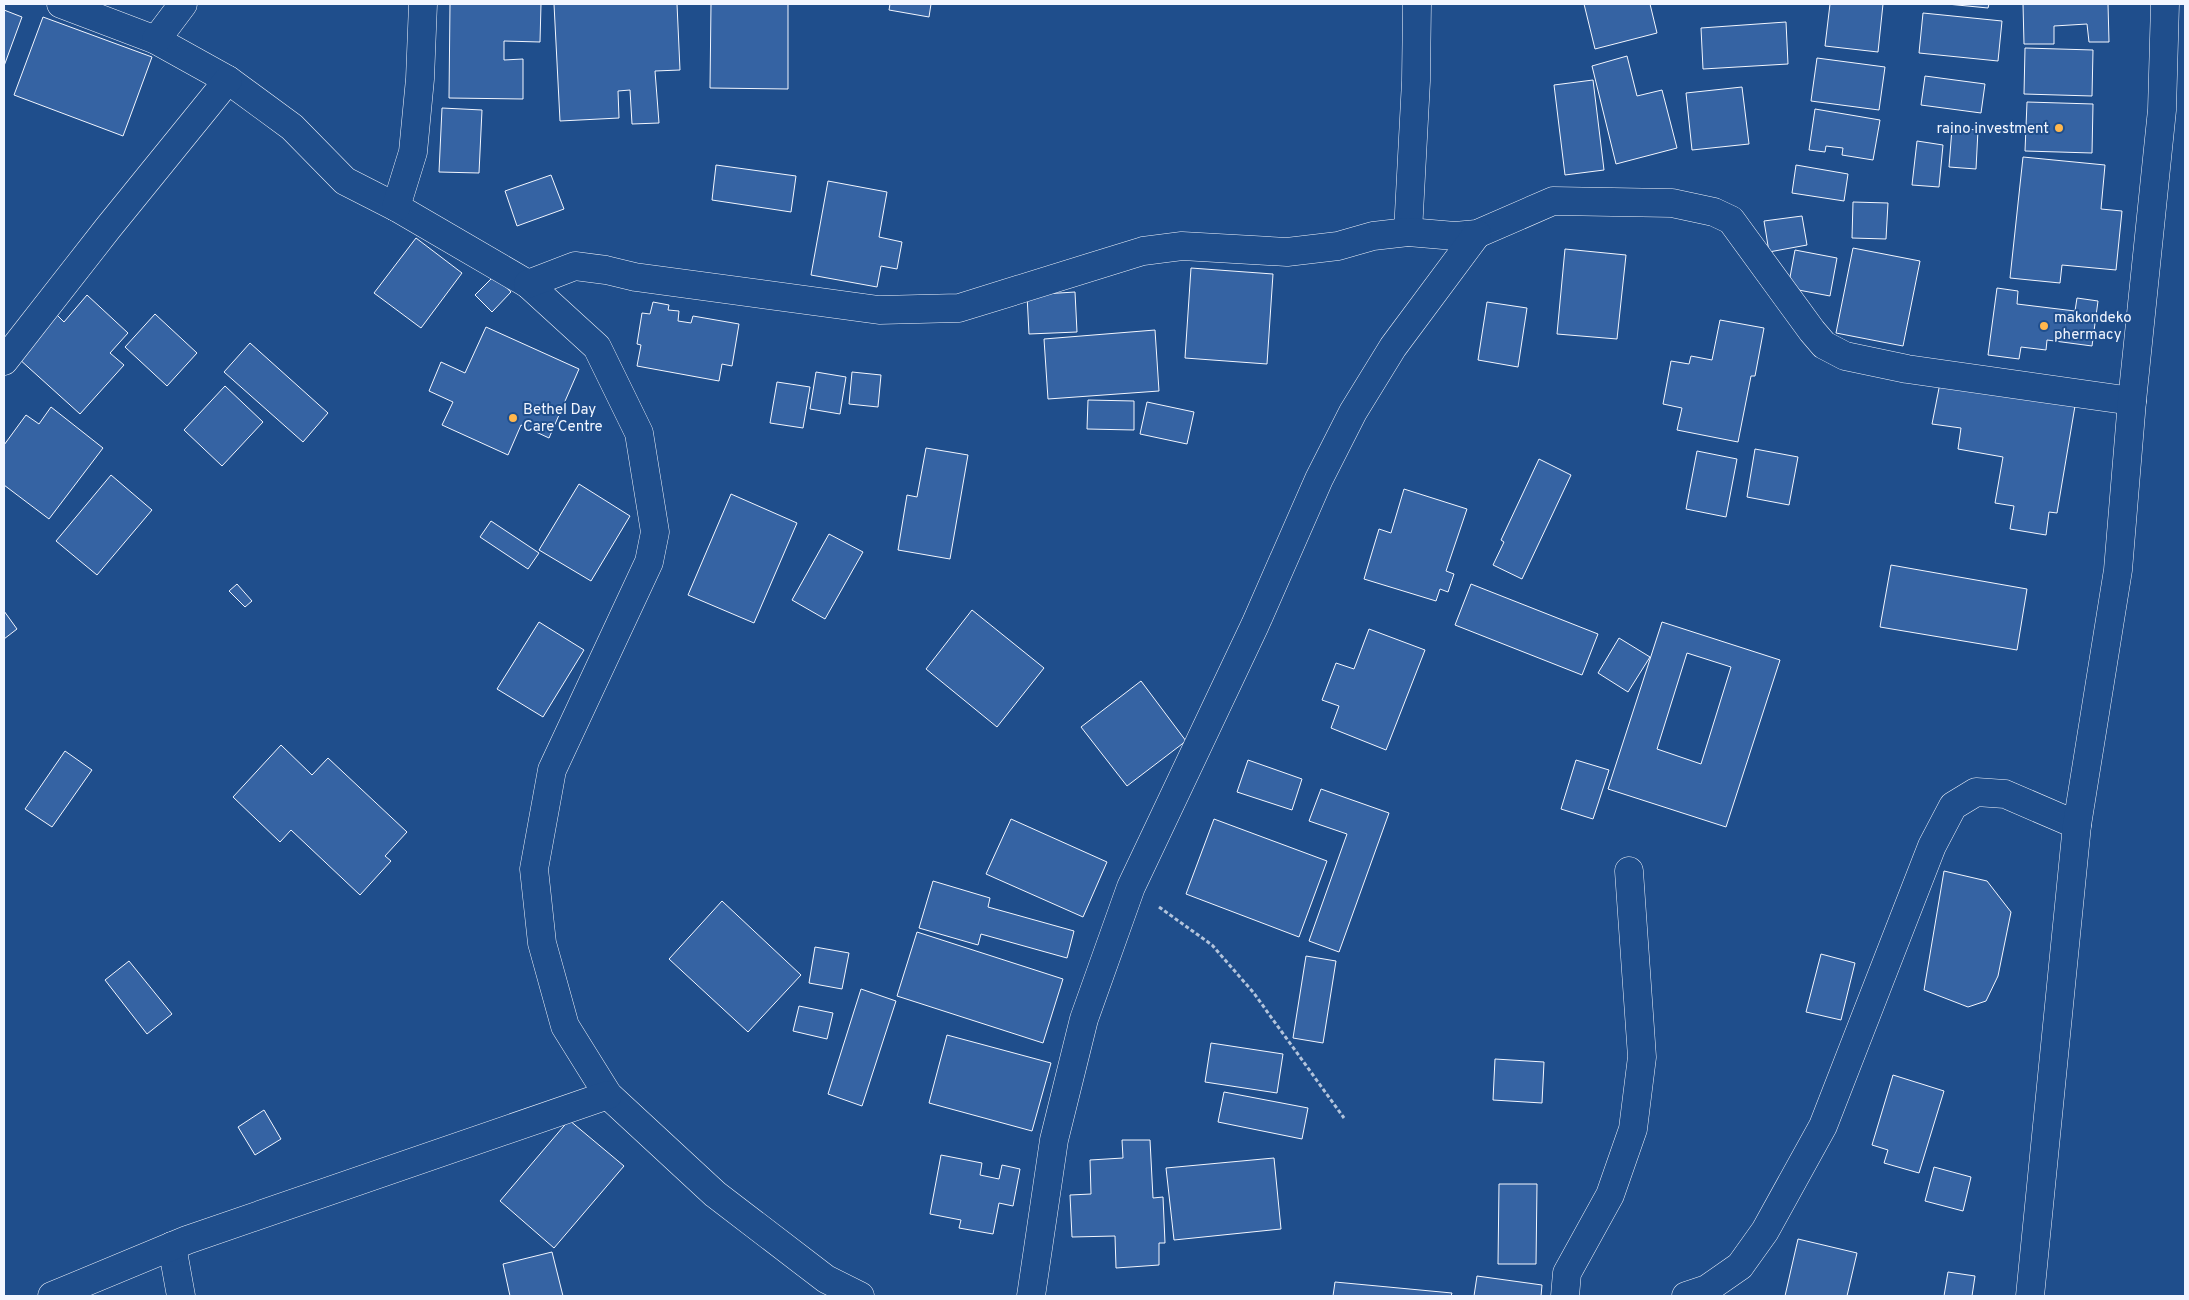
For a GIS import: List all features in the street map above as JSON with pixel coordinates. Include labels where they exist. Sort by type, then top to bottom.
[{"type":"street","points":[[61,4],[156,40],[228,80],[292,127],[345,181],[396,207],[528,284],[597,347],[639,433],[655,532],[649,562],[552,770],[534,868],[542,943],[565,1026],[608,1095],[715,1194],[822,1288],[860,1296]]},
{"type":"street","points":[[156,40],[183,4]]},
{"type":"street","points":[[396,207],[413,152],[420,79],[423,4]]},
{"type":"street","points":[[1408,232],[1416,81],[1417,4]]},
{"type":"street","points":[[2030,1296],[2077,825],[2118,570],[2132,401],[2162,110],[2165,4]]},
{"type":"street","points":[[4,361],[108,228],[228,80]]},
{"type":"street","points":[[528,284],[575,266],[606,270],[636,277],[879,310],[959,308],[1143,251],[1182,246],[1287,252],[1338,246],[1372,236],[1408,232],[1455,236],[1477,234],[1553,201],[1672,203],[1714,212],[1731,220],[1812,331],[1824,345],[1846,356],[1906,369],[2132,401]]},
{"type":"street","points":[[1031,1296],[1054,1140],[1084,1020],[1130,887],[1255,625],[1319,479],[1353,412],[1393,347],[1477,234]]},
{"type":"street","points":[[1686,1296],[1707,1289],[1740,1266],[1765,1231],[1823,1126],[1932,846],[1953,806],[1976,792],[2005,794],[2077,825]]},
{"type":"street","points":[[1565,1296],[1567,1273],[1610,1194],[1633,1129],[1642,1057],[1629,870]]},
{"type":"street","points":[[52,1296],[172,1246],[608,1095]]},
{"type":"street","points":[[172,1246],[181,1296]]},
{"type":"path","points":[[1130,887],[1212,945],[1253,992],[1344,1118]]},
{"type":"building","points":[[450,4],[541,4],[540,42],[504,41],[504,60],[523,59],[523,99],[449,98]]},
{"type":"building","points":[[554,4],[677,4],[680,70],[655,71],[659,123],[632,124],[630,90],[618,91],[619,118],[560,121]]},
{"type":"building","points":[[711,4],[788,4],[788,89],[710,88]]},
{"type":"building","points":[[890,4],[931,4],[929,17],[889,10]]},
{"type":"building","points":[[1584,4],[1650,4],[1657,33],[1595,49]]},
{"type":"building","points":[[1830,4],[1883,4],[1878,52],[1825,46]]},
{"type":"building","points":[[1947,4],[1989,4],[1988,8]]},
{"type":"building","points":[[2023,4],[2108,4],[2109,42],[2089,42],[2087,24],[2054,26],[2054,44],[2024,44]]},
{"type":"building","points":[[4,10],[22,17],[4,66]]},
{"type":"building","points":[[1923,13],[2002,21],[1998,61],[1919,53]]},
{"type":"building","points":[[43,17],[152,57],[123,136],[14,95]]},
{"type":"building","points":[[1786,22],[1788,64],[1703,69],[1701,28]]},
{"type":"building","points":[[2025,48],[2093,50],[2092,96],[2024,94]]},
{"type":"building","points":[[1627,56],[1637,96],[1662,90],[1677,148],[1616,164],[1592,66]]},
{"type":"building","points":[[1817,58],[1885,67],[1879,110],[1811,101]]},
{"type":"building","points":[[1925,76],[1985,84],[1981,113],[1921,105]]},
{"type":"building","points":[[1593,80],[1604,170],[1565,175],[1554,85]]},
{"type":"building","points":[[1742,87],[1749,144],[1692,150],[1686,93]]},
{"type":"building","name":"raino investment","points":[[2027,102],[2093,104],[2092,153],[2025,151]]},
{"type":"building","points":[[442,108],[482,110],[479,173],[439,172]]},
{"type":"building","points":[[1815,109],[1880,120],[1873,160],[1842,155],[1843,148],[1826,146],[1825,152],[1809,150]]},
{"type":"building","points":[[1952,128],[1978,130],[1976,169],[1949,167]]},
{"type":"building","points":[[1917,141],[1943,145],[1939,187],[1912,185]]},
{"type":"building","points":[[2023,157],[2105,165],[2101,209],[2122,211],[2116,270],[2062,265],[2060,283],[2010,278]]},
{"type":"building","points":[[716,165],[796,176],[791,212],[712,200]]},
{"type":"building","points":[[1796,165],[1848,174],[1844,201],[1792,193]]},
{"type":"building","points":[[551,175],[564,209],[517,226],[505,191]]},
{"type":"building","points":[[828,181],[887,192],[879,237],[902,242],[897,269],[881,266],[877,287],[811,275]]},
{"type":"building","points":[[1853,202],[1888,203],[1886,239],[1852,238]]},
{"type":"building","points":[[1802,216],[1807,245],[1769,252],[1764,221]]},
{"type":"building","points":[[416,238],[462,273],[421,328],[374,293]]},
{"type":"building","points":[[1853,248],[1920,261],[1903,346],[1836,333]]},
{"type":"building","points":[[1565,249],[1626,255],[1617,339],[1557,334]]},
{"type":"building","points":[[1795,250],[1837,258],[1830,296],[1788,288]]},
{"type":"building","points":[[1191,268],[1273,274],[1267,364],[1185,358]]},
{"type":"building","points":[[494,276],[511,292],[492,312],[475,295]]},
{"type":"building","name":"makondeko phermacy","points":[[1997,288],[2018,291],[2017,304],[2075,311],[2077,298],[2098,301],[2092,346],[2047,340],[2046,350],[2021,347],[2019,359],[1988,355]]},
{"type":"building","points":[[1075,292],[1077,332],[1029,334],[1027,295]]},
{"type":"building","points":[[87,295],[128,333],[110,353],[124,365],[80,414],[18,358],[57,315],[64,322]]},
{"type":"building","points":[[653,302],[669,305],[668,310],[679,311],[678,321],[691,323],[693,316],[739,324],[732,366],[722,364],[719,381],[637,366],[641,345],[637,344],[642,313],[650,314]]},
{"type":"building","points":[[1487,302],[1527,308],[1518,367],[1478,360]]},
{"type":"building","points":[[155,314],[197,353],[167,386],[125,347]]},
{"type":"building","points":[[1720,320],[1764,328],[1755,376],[1751,376],[1738,442],[1677,430],[1682,408],[1663,404],[1671,361],[1689,364],[1691,356],[1712,360]]},
{"type":"building","name":"Bethel Day Care Centre","points":[[486,327],[579,369],[549,438],[521,425],[508,455],[442,425],[453,402],[429,391],[441,362],[465,373]]},
{"type":"building","points":[[1155,330],[1159,391],[1048,399],[1044,339]]},
{"type":"building","points":[[250,343],[328,413],[303,442],[224,372]]},
{"type":"building","points":[[816,372],[846,377],[840,414],[810,409]]},
{"type":"building","points":[[852,372],[881,375],[878,407],[849,404]]},
{"type":"building","points":[[777,382],[810,387],[803,428],[770,423]]},
{"type":"building","points":[[1940,383],[2075,406],[2057,513],[2049,512],[2046,535],[2010,529],[2014,506],[1995,503],[2003,457],[1958,449],[1961,428],[1932,424]]},
{"type":"building","points":[[225,386],[263,422],[222,466],[184,430]]},
{"type":"building","points":[[1088,400],[1134,401],[1134,430],[1087,429]]},
{"type":"building","points":[[1147,402],[1194,412],[1187,444],[1140,434]]},
{"type":"building","points":[[51,407],[103,448],[49,519],[4,485],[4,445],[26,415],[39,424]]},
{"type":"building","points":[[926,448],[968,455],[950,559],[898,550],[907,495],[917,497]]},
{"type":"building","points":[[1755,449],[1798,457],[1789,505],[1747,497]]},
{"type":"building","points":[[1697,451],[1737,459],[1726,517],[1686,509]]},
{"type":"building","points":[[1539,459],[1571,475],[1522,579],[1493,565],[1504,542],[1501,540]]},
{"type":"building","points":[[111,475],[152,510],[97,575],[56,541]]},
{"type":"building","points":[[579,484],[630,516],[591,581],[539,550]]},
{"type":"building","points":[[1404,489],[1467,509],[1446,571],[1454,574],[1448,592],[1440,589],[1436,601],[1364,579],[1379,529],[1391,533]]},
{"type":"building","points":[[731,494],[797,523],[754,623],[688,595]]},
{"type":"building","points":[[491,521],[539,553],[528,569],[480,537]]},
{"type":"building","points":[[829,534],[863,552],[825,619],[792,600]]},
{"type":"building","points":[[1891,565],[2027,589],[2017,650],[1880,627]]},
{"type":"building","points":[[237,584],[252,601],[245,607],[229,591]]},
{"type":"building","points":[[1471,584],[1598,634],[1582,675],[1455,625]]},
{"type":"building","points":[[972,610],[1044,668],[997,727],[926,669]]},
{"type":"building","points":[[4,611],[17,629],[4,639]]},
{"type":"building","points":[[539,622],[584,650],[543,717],[497,689]]},
{"type":"building","points":[[1662,622],[1780,660],[1726,827],[1608,789]],"holes":[[[1687,653],[1731,667],[1701,764],[1657,749]]]},
{"type":"building","points":[[1369,629],[1425,650],[1386,750],[1331,728],[1339,706],[1322,700],[1336,663],[1354,669]]},
{"type":"building","points":[[1619,638],[1650,657],[1628,692],[1598,673]]},
{"type":"building","points":[[1141,681],[1186,741],[1127,786],[1081,727]]},
{"type":"building","points":[[281,745],[312,775],[328,758],[407,832],[385,856],[391,861],[360,895],[291,830],[280,842],[233,797]]},
{"type":"building","points":[[65,751],[92,770],[52,827],[25,809]]},
{"type":"building","points":[[1248,760],[1302,779],[1292,810],[1237,792]]},
{"type":"building","points":[[1576,760],[1609,770],[1593,819],[1561,809]]},
{"type":"building","points":[[1321,789],[1389,813],[1339,952],[1309,941],[1347,834],[1309,821]]},
{"type":"building","points":[[1011,819],[1107,862],[1083,917],[986,874]]},
{"type":"building","points":[[1214,819],[1327,861],[1299,937],[1186,894]]},
{"type":"building","points":[[1944,871],[1987,881],[2011,912],[1998,976],[1986,1001],[1968,1007],[1924,990]]},
{"type":"building","points":[[933,881],[990,898],[988,907],[1074,931],[1067,958],[981,934],[978,945],[919,928]]},
{"type":"building","points":[[722,901],[801,975],[748,1032],[669,959]]},
{"type":"building","points":[[917,932],[1063,979],[1043,1043],[897,996]]},
{"type":"building","points":[[815,947],[849,953],[842,989],[809,983]]},
{"type":"building","points":[[1821,954],[1855,963],[1841,1020],[1806,1012]]},
{"type":"building","points":[[1306,956],[1336,961],[1323,1043],[1293,1038]]},
{"type":"building","points":[[129,961],[172,1014],[147,1034],[105,980]]},
{"type":"building","points":[[861,989],[896,1001],[862,1106],[828,1094]]},
{"type":"building","points":[[799,1006],[833,1013],[827,1039],[793,1031]]},
{"type":"building","points":[[947,1035],[1051,1063],[1032,1131],[929,1103]]},
{"type":"building","points":[[1211,1043],[1283,1054],[1277,1093],[1205,1082]]},
{"type":"building","points":[[1495,1059],[1544,1062],[1542,1103],[1493,1100]]},
{"type":"building","points":[[1893,1075],[1944,1091],[1919,1173],[1884,1163],[1888,1150],[1872,1145]]},
{"type":"building","points":[[1224,1092],[1308,1108],[1302,1139],[1218,1122]]},
{"type":"building","points":[[264,1110],[281,1139],[255,1155],[238,1127]]},
{"type":"building","points":[[569,1120],[624,1166],[554,1248],[500,1201]]},
{"type":"building","points":[[1122,1140],[1150,1140],[1153,1198],[1163,1197],[1165,1243],[1159,1243],[1159,1265],[1116,1268],[1115,1236],[1072,1237],[1070,1195],[1091,1194],[1090,1160],[1123,1158]]},
{"type":"building","points":[[941,1155],[982,1163],[980,1175],[999,1179],[1002,1165],[1020,1169],[1013,1206],[999,1203],[993,1234],[959,1228],[961,1220],[930,1214]]},
{"type":"building","points":[[1274,1158],[1281,1229],[1174,1240],[1166,1168]]},
{"type":"building","points":[[1934,1167],[1971,1177],[1963,1211],[1925,1201]]},
{"type":"building","points":[[1499,1184],[1537,1184],[1536,1264],[1498,1264]]},
{"type":"building","points":[[1798,1239],[1857,1253],[1847,1296],[1785,1296]]},
{"type":"building","points":[[552,1252],[563,1296],[510,1296],[503,1264]]},
{"type":"building","points":[[1948,1272],[1975,1276],[1972,1296],[1944,1296]]},
{"type":"building","points":[[1477,1276],[1542,1285],[1541,1296],[1474,1296]]},
{"type":"building","points":[[1335,1282],[1452,1293],[1451,1296],[1333,1296]]},
{"type":"place","name":"raino investment","points":[[2059,128]]},
{"type":"place","name":"makondeko phermacy","points":[[2044,326]]},
{"type":"place","name":"Bethel Day Care Centre","points":[[513,418]]}]
